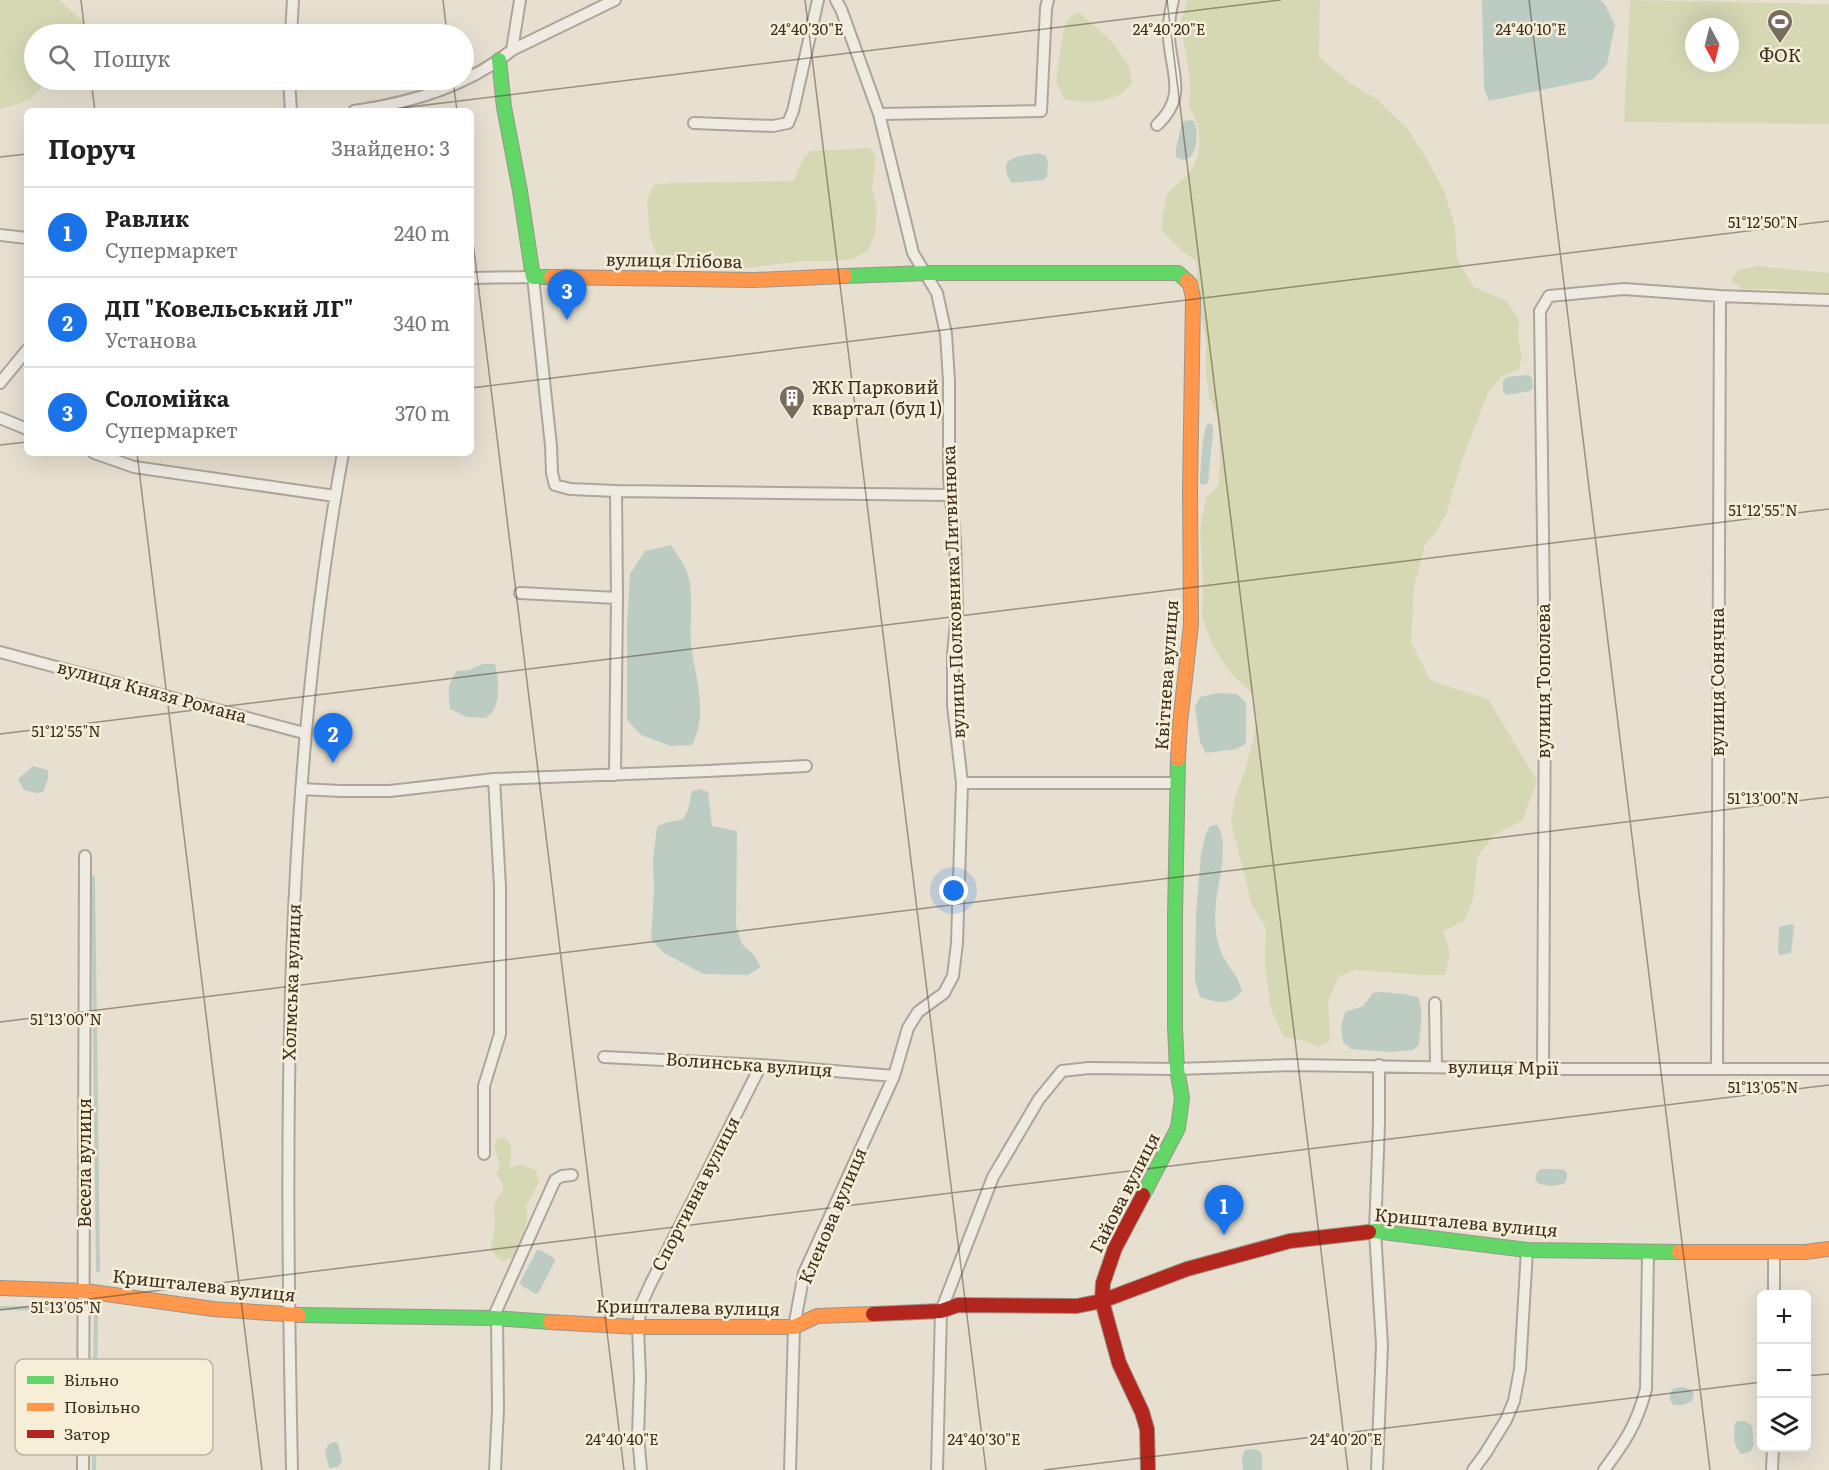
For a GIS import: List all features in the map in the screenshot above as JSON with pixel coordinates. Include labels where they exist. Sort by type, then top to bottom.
[{"type":"street","points":[[292,24],[293,0]]},
{"type":"street","points":[[512,50],[520,0]]},
{"type":"street","points":[[474,76],[512,50],[615,0]]},
{"type":"street","points":[[694,123],[773,126],[788,123],[793,111],[818,0]]},
{"type":"street","name":"вулиця Полковника Литвинюка","points":[[836,0],[842,9],[879,114],[914,254],[937,293],[946,334],[949,381],[949,478],[955,540],[957,599],[953,654],[953,705],[962,783],[957,943],[953,976],[944,993],[918,1011],[908,1028],[894,1076]]},
{"type":"street","points":[[879,114],[1041,111],[1048,0]]},
{"type":"street","points":[[1157,125],[1169,114],[1176,90],[1168,20],[1173,0]]},
{"type":"street","points":[[499,60],[504,108],[533,277],[555,485],[570,489],[616,491],[950,495]]},
{"type":"street","points":[[290,90],[291,108]]},
{"type":"street","points":[[368,108],[443,90]]},
{"type":"street","points":[[0,236],[24,238]]},
{"type":"street","name":"вулиця Глібова","points":[[533,277],[754,280],[927,273],[1178,273],[1190,284]]},
{"type":"street","points":[[474,278],[533,277]]},
{"type":"street","name":"Квітнева вулиця","points":[[1177,1069],[1175,917],[1177,783],[1180,723],[1191,625],[1192,298],[1190,284]]},
{"type":"street","name":"вулиця Тополева","points":[[1543,1069],[1545,683],[1540,311],[1549,296],[1624,289],[1720,296]]},
{"type":"street","points":[[1720,296],[1829,300]]},
{"type":"street","name":"вулиця Сонячна","points":[[1717,1068],[1720,296]]},
{"type":"street","points":[[0,383],[24,354]]},
{"type":"street","points":[[0,418],[24,428]]},
{"type":"street","points":[[103,456],[134,467],[335,496]]},
{"type":"street","name":"Холмська вулиця","points":[[291,1470],[288,1315],[289,1052],[300,789],[316,628],[342,456]]},
{"type":"street","points":[[615,775],[616,491]]},
{"type":"street","points":[[520,592],[617,598]]},
{"type":"street","name":"вулиця Князя Романа","points":[[0,652],[304,733]]},
{"type":"street","points":[[300,789],[390,791],[494,779],[806,765]]},
{"type":"street","points":[[484,1154],[484,1086],[500,1034],[500,887],[494,779]]},
{"type":"street","points":[[962,783],[1177,783]]},
{"type":"street","name":"Весела вулиця","points":[[84,1359],[85,856]]},
{"type":"street","points":[[1435,1004],[1436,1067]]},
{"type":"street","name":"Волинська вулиця","points":[[604,1056],[761,1065],[894,1076]]},
{"type":"street","name":"Спортивна вулиця","points":[[640,1470],[638,1436],[641,1305],[761,1065]]},
{"type":"street","name":"вулиця Мрії","points":[[941,1311],[993,1177],[1039,1099],[1062,1071],[1089,1068],[1177,1069],[1292,1065],[1543,1069],[1829,1068]]},
{"type":"street","points":[[1377,1470],[1382,1345],[1375,1231],[1379,1065]]},
{"type":"street","name":"Гайова вулиця","points":[[1148,1470],[1147,1429],[1142,1412],[1119,1363],[1102,1300],[1103,1283],[1114,1248],[1178,1128],[1182,1098],[1177,1069]]},
{"type":"street","name":"Кленова вулиця","points":[[790,1470],[794,1327],[804,1273],[894,1076]]},
{"type":"street","points":[[495,1470],[498,1409],[495,1318],[555,1180],[562,1176],[572,1175]]},
{"type":"street","name":"Кришталева вулиця","points":[[0,1288],[85,1291],[213,1309],[288,1315],[495,1318],[639,1327],[794,1327],[817,1316],[941,1311],[958,1305],[1077,1306],[1102,1300],[1188,1269],[1290,1241],[1375,1231],[1527,1250],[1805,1252],[1829,1249]]},
{"type":"street","points":[[1473,1470],[1506,1420],[1514,1401],[1520,1369],[1527,1250]]},
{"type":"street","points":[[1774,1251],[1774,1290]]},
{"type":"street","points":[[1604,1470],[1627,1439],[1641,1409],[1646,1389],[1648,1252]]},
{"type":"street","points":[[937,1470],[941,1311]]},
{"type":"street","points":[[1772,1470],[1773,1452]]},
{"type":"street","name":"Весела вулиця","points":[[83,1455],[83,1470]]},
{"type":"green space","points":[[0,0],[59,0],[87,24],[24,24],[24,90],[39,90],[31,100],[0,109]]},
{"type":"green space","points":[[1188,0],[1320,0],[1319,57],[1350,83],[1375,98],[1406,127],[1444,190],[1455,227],[1457,259],[1473,286],[1507,302],[1519,319],[1518,338],[1522,355],[1519,369],[1502,376],[1488,392],[1461,463],[1446,514],[1425,545],[1414,586],[1411,642],[1431,681],[1488,699],[1537,781],[1522,821],[1494,835],[1477,857],[1474,896],[1464,921],[1443,931],[1450,953],[1445,975],[1355,970],[1338,977],[1328,1002],[1330,1041],[1318,1047],[1302,1040],[1284,1037],[1271,1010],[1265,965],[1266,928],[1252,905],[1231,822],[1235,797],[1245,771],[1257,724],[1253,694],[1229,671],[1213,646],[1202,617],[1203,576],[1200,530],[1206,497],[1219,485],[1218,418],[1209,397],[1206,341],[1198,302],[1197,262],[1161,229],[1167,196],[1194,166],[1199,149],[1197,122],[1189,107],[1190,84],[1180,23]]},
{"type":"green space","name":"ФОК","points":[[1630,0],[1829,4],[1829,124],[1624,122]]},
{"type":"green space","points":[[1079,12],[1114,44],[1129,66],[1132,83],[1126,90],[1110,99],[1082,102],[1064,99],[1056,82],[1066,22]]},
{"type":"green space","points":[[870,148],[876,157],[872,187],[877,206],[875,233],[868,250],[853,259],[800,261],[731,270],[681,266],[665,261],[656,253],[650,237],[647,200],[654,185],[793,181],[802,161],[810,151]]},
{"type":"green space","points":[[1758,266],[1829,273],[1829,293],[1743,289],[1731,280],[1738,270]]},
{"type":"green space","points":[[505,1137],[511,1146],[510,1168],[520,1165],[536,1170],[539,1182],[526,1206],[526,1226],[518,1246],[512,1258],[502,1261],[493,1252],[491,1243],[495,1228],[494,1205],[503,1190],[503,1185],[496,1174],[500,1166],[494,1145],[498,1138]]},
{"type":"shaded area","points":[[1482,0],[1600,0],[1604,3],[1615,25],[1607,64],[1594,79],[1489,101],[1484,89]]},
{"type":"shaded area","points":[[1194,121],[1196,127],[1195,148],[1188,159],[1183,160],[1176,157],[1176,149],[1182,122]]},
{"type":"shaded area","points":[[1038,153],[1046,156],[1047,177],[1043,180],[1012,183],[1006,173],[1007,162],[1016,157]]},
{"type":"shaded area","points":[[1529,375],[1532,378],[1533,388],[1530,391],[1507,395],[1503,392],[1503,381],[1507,377]]},
{"type":"shaded area","points":[[1210,423],[1213,426],[1213,432],[1208,483],[1204,485],[1200,484],[1202,451],[1205,430],[1207,424]]},
{"type":"shaded area","points":[[671,545],[686,569],[690,587],[691,644],[700,708],[700,720],[692,745],[671,746],[641,735],[627,720],[627,625],[630,574],[645,551]]},
{"type":"shaded area","points":[[483,664],[495,664],[498,694],[493,712],[486,718],[467,717],[450,709],[449,689],[451,680],[457,671],[469,670]]},
{"type":"shaded area","points":[[1219,693],[1237,694],[1246,703],[1246,743],[1237,749],[1206,753],[1200,742],[1195,707],[1200,697]]},
{"type":"shaded area","points":[[33,766],[48,770],[48,779],[43,792],[24,790],[18,779]]},
{"type":"shaded area","points":[[701,789],[708,792],[712,826],[737,831],[736,926],[742,944],[754,955],[761,967],[748,975],[703,974],[664,953],[651,939],[653,861],[657,827],[683,819],[688,810],[692,791]]},
{"type":"shaded area","points":[[1217,825],[1221,832],[1223,852],[1216,903],[1216,934],[1223,956],[1242,991],[1233,999],[1222,1002],[1200,997],[1195,980],[1196,914],[1201,853],[1210,826]]},
{"type":"shaded area","points":[[1792,924],[1794,927],[1791,953],[1780,955],[1778,953],[1779,927]]},
{"type":"shaded area","points":[[1373,993],[1418,997],[1421,1014],[1419,1045],[1413,1050],[1390,1052],[1351,1049],[1343,1042],[1341,1028],[1345,1012],[1363,1006]]},
{"type":"shaded area","points":[[1541,1169],[1564,1170],[1567,1173],[1567,1179],[1564,1184],[1551,1186],[1539,1184],[1535,1179],[1537,1172]]},
{"type":"shaded area","points":[[537,1250],[554,1258],[555,1261],[536,1294],[520,1282]]},
{"type":"shaded area","points":[[1682,1387],[1694,1393],[1692,1401],[1684,1405],[1673,1405],[1670,1393],[1674,1388]]},
{"type":"shaded area","points":[[1745,1421],[1752,1426],[1754,1445],[1750,1452],[1741,1454],[1736,1447],[1734,1432],[1735,1423]]},
{"type":"shaded area","points":[[338,1443],[342,1461],[338,1467],[329,1468],[325,1450],[329,1444]]},
{"type":"shaded area","points":[[1245,1450],[1259,1450],[1262,1456],[1262,1470],[1243,1470],[1242,1457]]},
{"type":"waterway","points":[[93,877],[98,1270]]},
{"type":"waterway","points":[[0,1308],[71,1309]]},
{"type":"waterway","points":[[95,1359],[96,1312]]},
{"type":"waterway","points":[[94,1455],[94,1470]]},
{"type":"traffic: fast","points":[[499,60],[504,107],[533,277],[551,277]]},
{"type":"traffic: fast","points":[[845,276],[927,273],[1178,273],[1187,281]]},
{"type":"traffic: fast","points":[[1143,1195],[1178,1128],[1182,1098],[1177,1069],[1175,1027],[1178,759]]},
{"type":"traffic: fast","points":[[1369,1232],[1527,1250],[1679,1252]]},
{"type":"traffic: fast","points":[[299,1315],[493,1318],[550,1322]]},
{"type":"traffic: slow","points":[[551,277],[754,280],[845,276]]},
{"type":"traffic: slow","points":[[1178,759],[1191,625],[1190,491],[1193,298],[1190,284],[1187,281]]},
{"type":"traffic: slow","points":[[1679,1252],[1805,1252],[1829,1249]]},
{"type":"traffic: slow","points":[[0,1288],[85,1291],[213,1309],[299,1315]]},
{"type":"traffic: slow","points":[[550,1322],[638,1327],[794,1327],[817,1316],[873,1314]]},
{"type":"traffic: jam","points":[[1143,1195],[1115,1248],[1103,1283],[1102,1301],[1119,1363],[1142,1412],[1147,1429],[1148,1470]]},
{"type":"traffic: jam","points":[[873,1314],[941,1311],[958,1305],[1077,1306],[1102,1301],[1187,1269],[1290,1241],[1369,1232]]},
{"type":"place","name":"ФОК","points":[[1780,45]]},
{"type":"place","name":"Соломійка","points":[[567,320]]},
{"type":"place","name":"ЖК Парковий квартал (буд 1)","points":[[792,421]]},
{"type":"place","name":"ДП \"Ковельський ЛГ\"","points":[[333,763]]},
{"type":"place","name":"Равлик","points":[[1224,1235]]}]
